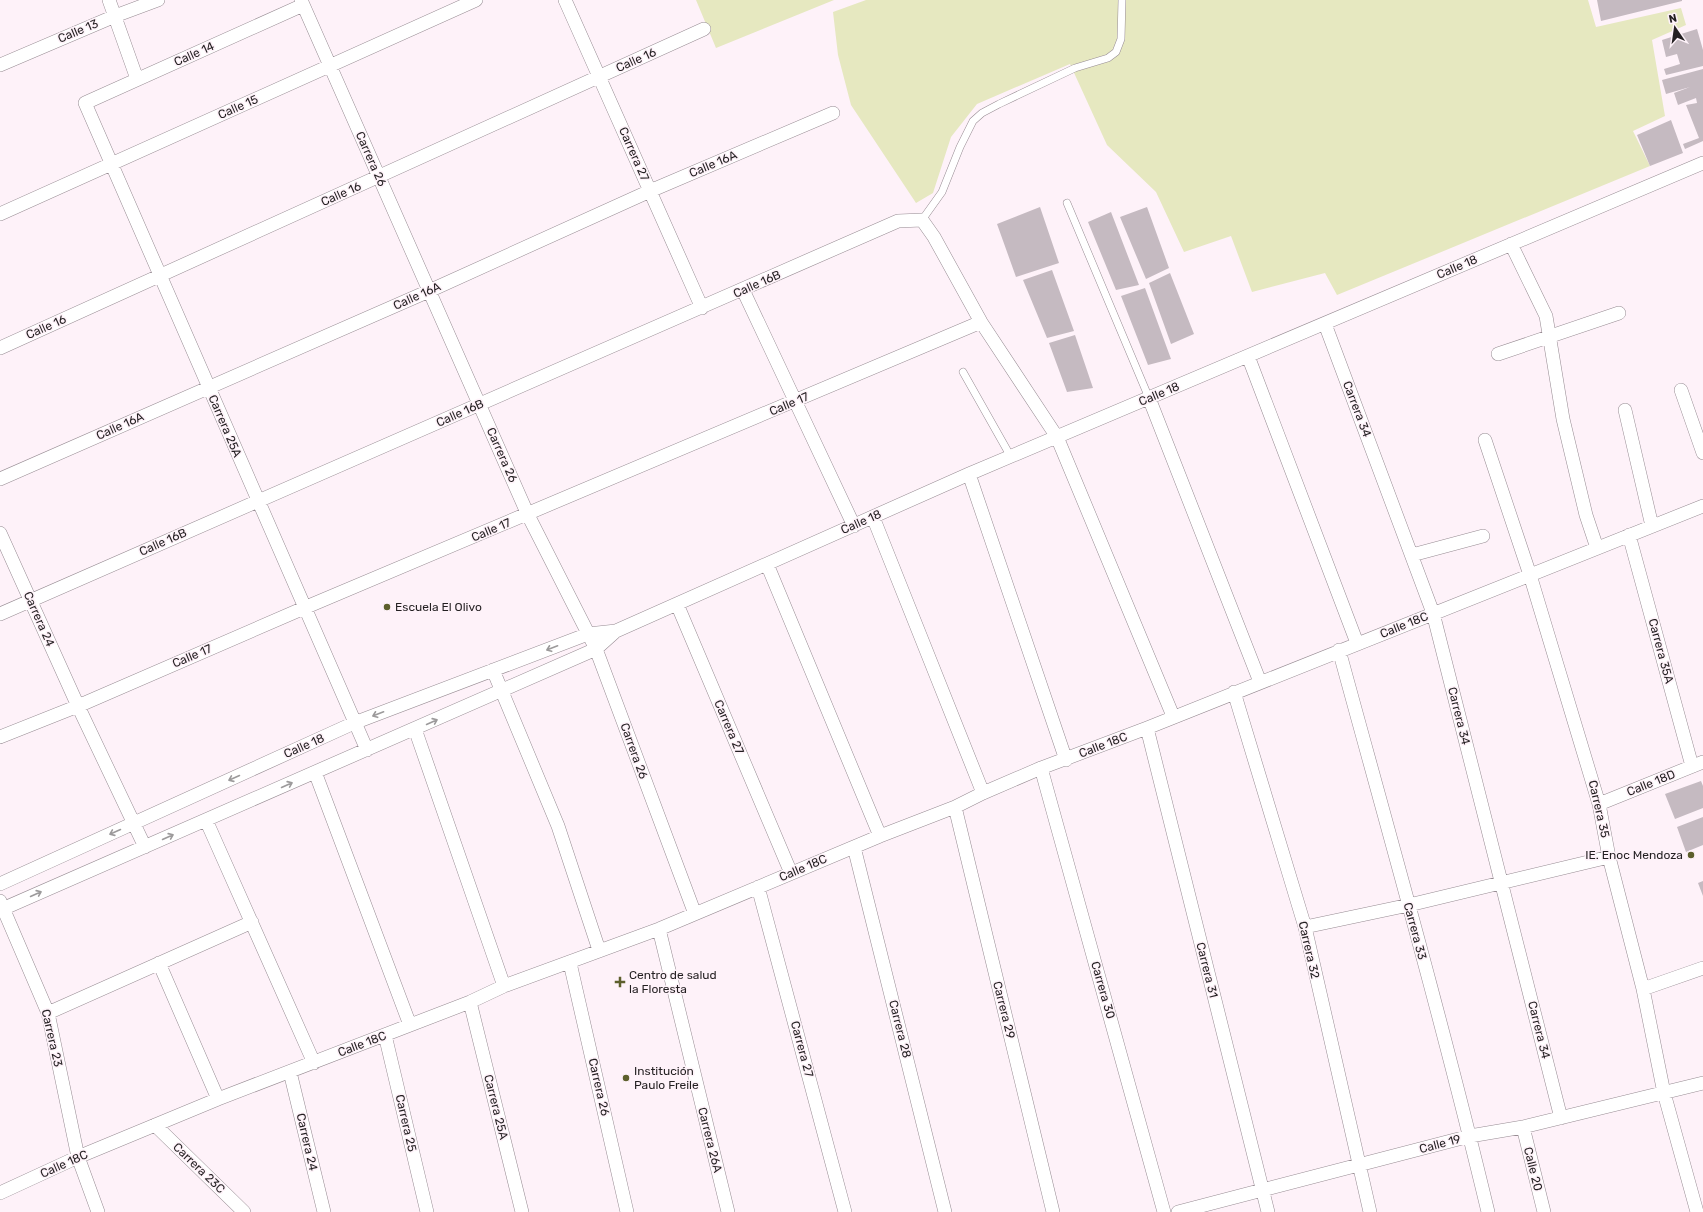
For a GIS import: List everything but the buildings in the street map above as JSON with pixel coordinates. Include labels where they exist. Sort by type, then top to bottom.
[{"type":"street","points":[[109,0],[137,79]]},
{"type":"street","name":"Calle 13","points":[[0,65],[115,16],[158,0]]},
{"type":"street","name":"Calle 15","points":[[0,214],[476,0]]},
{"type":"street","name":"Carrera 27","points":[[565,0],[702,308]]},
{"type":"street","name":"Carrera 26","points":[[302,2],[528,515],[596,649],[694,914]]},
{"type":"street","name":"Calle 14","points":[[84,103],[302,2]]},
{"type":"street","name":"Calle 16","points":[[0,348],[704,29]]},
{"type":"street","name":"Carrera 25A","points":[[84,103],[367,750]]},
{"type":"street","name":"Calle 16A","points":[[0,479],[429,291],[650,191],[833,113]]},
{"type":"street","name":"Calle 18","points":[[0,884],[354,723],[588,634],[616,631],[969,474],[1703,163]]},
{"type":"street","points":[[922,220],[934,236],[980,322],[1057,437],[1172,716]]},
{"type":"street","name":"Calle 16B","points":[[0,614],[744,290],[898,221],[922,220]]},
{"type":"street","points":[[1511,244],[1546,316],[1562,419],[1586,515],[1597,548]]},
{"type":"street","points":[[744,290],[854,526]]},
{"type":"street","points":[[1498,354],[1619,313]]},
{"type":"street","name":"Calle 17","points":[[0,736],[78,706],[304,608],[528,515],[980,322]]},
{"type":"street","name":"Carrera 34","points":[[1325,324],[1434,613],[1561,1118]]},
{"type":"street","points":[[1248,356],[1357,643]]},
{"type":"street","points":[[1681,390],[1703,453]]},
{"type":"street","points":[[1149,398],[1260,682]]},
{"type":"street","points":[[1625,410],[1652,526]]},
{"type":"street","name":"Carrera 35","points":[[1485,440],[1530,575],[1599,804],[1609,857],[1643,989],[1664,1093],[1697,1212]]},
{"type":"street","points":[[969,474],[1066,760]]},
{"type":"street","name":"Calle 18C","points":[[0,1193],[78,1157],[218,1099],[470,1002],[504,986],[659,929],[880,836],[955,807],[983,792],[1041,768],[1066,760],[1172,716],[1703,506]]},
{"type":"street","points":[[873,517],[983,792]]},
{"type":"street","name":"Carrera 24","points":[[0,533],[78,706],[145,847]]},
{"type":"street","name":"Carrera 35A","points":[[1629,535],[1698,764]]},
{"type":"street","points":[[1412,555],[1483,536]]},
{"type":"street","points":[[767,564],[880,836]]},
{"type":"street","name":"Carrera 27","points":[[677,604],[791,873]]},
{"type":"street","name":"Calle 18","points":[[1,907],[145,847],[501,691],[545,670],[596,649],[616,631]]},
{"type":"street","name":"Carrera 33","points":[[1339,650],[1409,905],[1470,1136],[1488,1212]]},
{"type":"street","points":[[493,670],[558,826],[599,950]]},
{"type":"street","name":"Carrera 32","points":[[1234,692],[1305,927],[1370,1212]]},
{"type":"street","name":"Carrera 31","points":[[1146,728],[1268,1212]]},
{"type":"street","points":[[415,729],[504,986]]},
{"type":"street","name":"Calle 18D","points":[[1599,804],[1698,764]]},
{"type":"street","name":"Carrera 30","points":[[1041,768],[1164,1212]]},
{"type":"street","points":[[315,772],[410,1025]]},
{"type":"street","name":"Carrera 29","points":[[955,807],[1053,1212]]},
{"type":"street","points":[[206,820],[314,1063]]},
{"type":"street","name":"Carrera 28","points":[[854,847],[945,1212]]},
{"type":"street","points":[[1305,927],[1409,905],[1609,857]]},
{"type":"street","name":"Carrera 27","points":[[758,887],[845,1212]]},
{"type":"street","name":"Carrera 23","points":[[1,907],[48,1012],[78,1157]]},
{"type":"street","points":[[48,1012],[252,922]]},
{"type":"street","name":"Carrera 26A","points":[[659,929],[728,1212]]},
{"type":"street","points":[[159,963],[218,1099]]},
{"type":"street","name":"Carrera 26","points":[[570,963],[627,1212]]},
{"type":"street","points":[[1643,989],[1703,968]]},
{"type":"street","name":"Carrera 25A","points":[[470,1002],[522,1212]]},
{"type":"street","name":"Carrera 25","points":[[385,1035],[427,1212]]},
{"type":"street","name":"Carrera 24","points":[[290,1072],[324,1212]]},
{"type":"street","name":"Calle 19","points":[[1178,1212],[1470,1136],[1523,1127],[1703,1083]]},
{"type":"street","name":"Carrera 23C","points":[[155,1125],[244,1212]]},
{"type":"street","name":"Calle 20","points":[[1523,1127],[1544,1212]]},
{"type":"street","points":[[78,1157],[98,1212]]},
{"type":"lane","points":[[922,220],[944,187],[972,121],[982,113],[999,104],[1075,68],[1108,58],[1116,52],[1121,39],[1122,0]]},
{"type":"lane","points":[[1067,203],[1149,398]]},
{"type":"lane","points":[[963,372],[1011,457]]},
{"type":"green space","points":[[696,0],[834,0],[716,48]]},
{"type":"green space","points":[[866,0],[1588,0],[1596,27],[1681,8],[1686,25],[1652,40],[1665,116],[1633,131],[1650,166],[1337,295],[1325,273],[1252,292],[1231,236],[1184,252],[1156,192],[1107,145],[1070,64],[977,104],[951,137],[933,193],[916,203],[851,105],[838,55],[833,12]]},
{"type":"place","name":"Escuela El Olivo","points":[[387,607]]},
{"type":"place","name":"IE. Enoc Mendoza","points":[[1691,855]]},
{"type":"place","name":"Centro de salud la Floresta","points":[[620,982]]},
{"type":"place","name":"Institución Paulo Freile","points":[[626,1078]]}]
